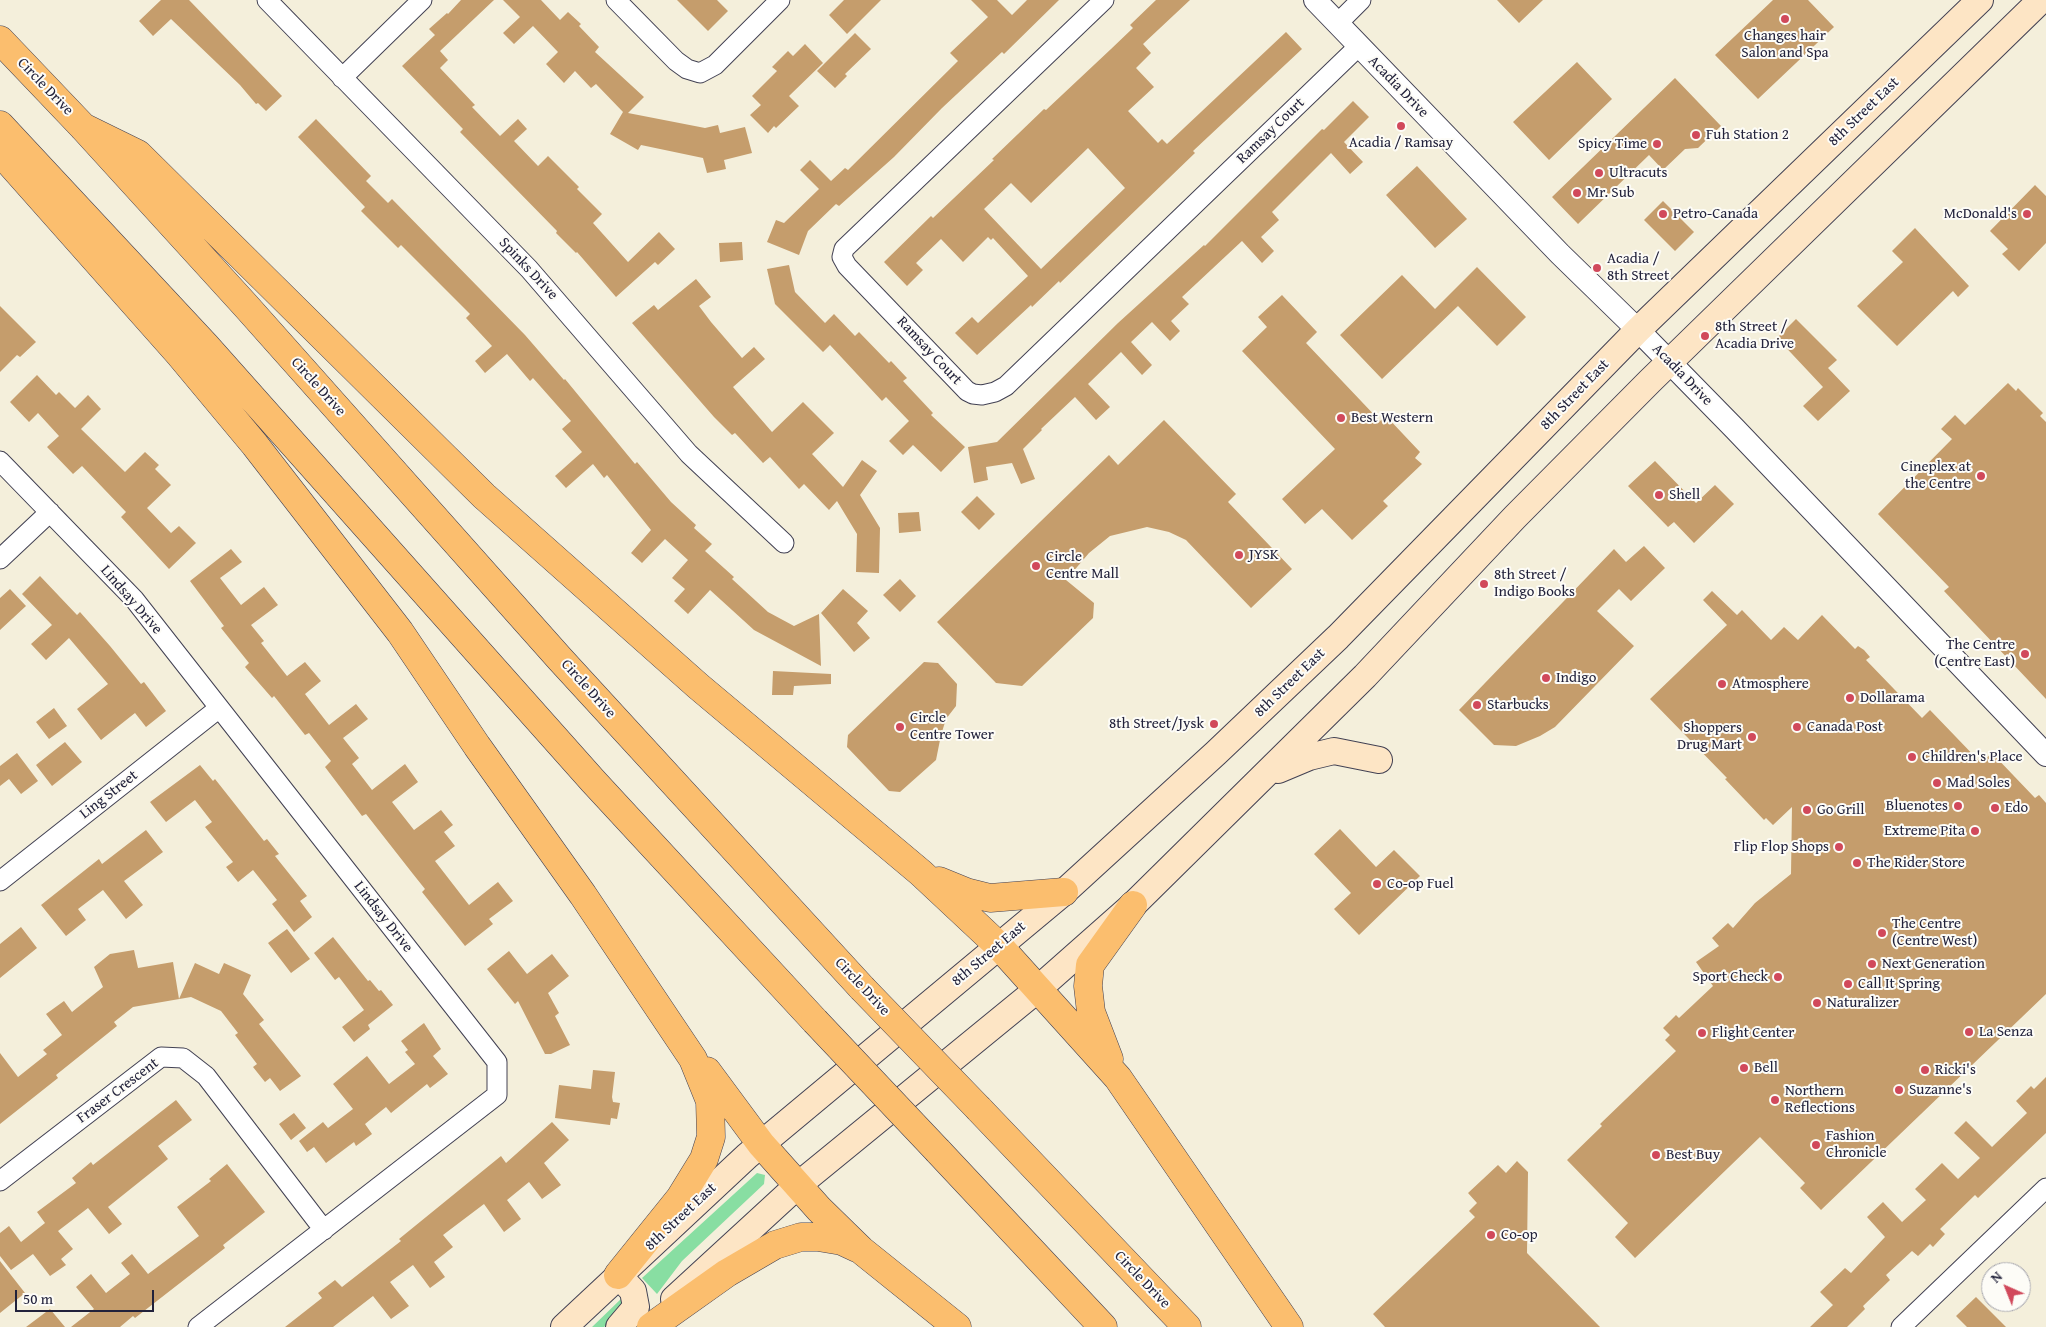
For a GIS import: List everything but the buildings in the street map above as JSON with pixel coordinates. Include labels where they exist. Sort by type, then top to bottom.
[{"type":"highway","name":"Circle Drive","points":[[0,40],[83,127],[554,651],[862,988],[1187,1327]]},
{"type":"highway","points":[[0,125],[206,346],[593,781],[815,1021],[1103,1327]]},
{"type":"highway","points":[[83,127],[138,154],[484,496],[698,686],[921,873],[999,946],[1118,1078],[1289,1327]]},
{"type":"highway","points":[[0,152],[180,355],[255,446],[400,632],[692,1059],[710,1101],[712,1125],[704,1159],[685,1190],[618,1275]]},
{"type":"highway","points":[[921,873],[966,892],[990,898],[1064,892]]},
{"type":"highway","points":[[1118,1078],[1096,1029],[1091,1012],[1088,986],[1090,965],[1133,905]]},
{"type":"highway","points":[[645,988],[761,1144],[797,1186],[861,1250],[956,1327]]},
{"type":"highway","points":[[651,1327],[727,1273],[775,1245],[801,1238],[818,1238],[842,1241],[861,1250]]},
{"type":"main road","name":"8th Street East","points":[[564,1327],[761,1144],[1064,892],[1298,677],[1638,330],[1980,0]]},
{"type":"main road","points":[[644,1327],[797,1186],[1038,989],[1133,905],[1268,774],[1388,652],[1515,517],[1670,362],[2041,0]]},
{"type":"main road","points":[[1268,774],[1310,757],[1334,751],[1379,760]]},
{"type":"main road","points":[[618,1275],[633,1291],[636,1307],[619,1327]]},
{"type":"street","name":"Spinks Drive","points":[[267,0],[529,269],[689,454],[784,543]]},
{"type":"street","points":[[342,78],[422,0]]},
{"type":"street","points":[[616,0],[676,61],[687,69],[700,73],[715,65],[780,0]]},
{"type":"street","name":"Ramsay Court","points":[[1104,0],[844,249],[842,257],[847,266],[967,391],[973,394],[982,395],[995,392],[1006,386],[1359,46]]},
{"type":"street","name":"Acadia Drive","points":[[1315,0],[1560,254],[1670,362],[2046,755]]},
{"type":"street","points":[[1338,24],[1361,0]]},
{"type":"street","name":"Lindsay Drive","points":[[0,461],[134,599],[218,709],[497,1062],[497,1095],[198,1327]]},
{"type":"street","points":[[0,560],[50,512]]},
{"type":"street","name":"Ling Street","points":[[0,881],[218,709]]},
{"type":"street","name":"Fraser Crescent","points":[[0,1182],[161,1057],[182,1058],[206,1076],[324,1230]]},
{"type":"street","points":[[1901,1327],[2046,1188]]},
{"type":"green space","points":[[757,1173],[765,1175],[764,1184],[682,1261],[657,1294],[642,1278]]},
{"type":"green space","points":[[622,1298],[625,1307],[604,1327],[592,1327]]},
{"type":"place","name":"Changes hair Salon and Spa","points":[[1785,19]]},
{"type":"place","name":"Acadia / Ramsay","points":[[1401,126]]},
{"type":"place","name":"Fuh Station 2","points":[[1696,135]]},
{"type":"place","name":"Spicy Time","points":[[1657,144]]},
{"type":"place","name":"Ultracuts","points":[[1599,173]]},
{"type":"place","name":"Mr. Sub","points":[[1577,193]]},
{"type":"place","name":"Petro-Canada","points":[[1663,214]]},
{"type":"place","name":"McDonald's","points":[[2027,214]]},
{"type":"place","name":"Acadia / 8th Street","points":[[1597,268]]},
{"type":"place","name":"8th Street / Acadia Drive","points":[[1705,336]]},
{"type":"place","name":"Best Western","points":[[1341,418]]},
{"type":"place","name":"Cineplex at the Centre","points":[[1981,476]]},
{"type":"place","name":"Shell","points":[[1659,495]]},
{"type":"place","name":"JYSK","points":[[1239,555]]},
{"type":"place","name":"Circle Centre Mall","points":[[1036,566]]},
{"type":"place","name":"8th Street / Indigo Books","points":[[1484,584]]},
{"type":"place","name":"The Centre (Centre East)","points":[[2025,654]]},
{"type":"place","name":"Indigo","points":[[1546,678]]},
{"type":"place","name":"Atmosphere","points":[[1722,684]]},
{"type":"place","name":"Dollarama","points":[[1850,698]]},
{"type":"place","name":"Starbucks","points":[[1477,705]]},
{"type":"place","name":"8th Street/Jysk","points":[[1214,724]]},
{"type":"place","name":"Circle Centre Tower","points":[[900,727]]},
{"type":"place","name":"Canada Post","points":[[1797,727]]},
{"type":"place","name":"Shoppers Drug Mart","points":[[1752,737]]},
{"type":"place","name":"Children's Place","points":[[1912,757]]},
{"type":"place","name":"Mad Soles","points":[[1937,783]]},
{"type":"place","name":"Bluenotes","points":[[1958,806]]},
{"type":"place","name":"Edo","points":[[1995,808]]},
{"type":"place","name":"Go Grill","points":[[1807,810]]},
{"type":"place","name":"Extreme Pita","points":[[1975,831]]},
{"type":"place","name":"Flip Flop Shops","points":[[1839,847]]},
{"type":"place","name":"The Rider Store","points":[[1857,863]]},
{"type":"place","name":"Co-op Fuel","points":[[1377,884]]},
{"type":"place","name":"The Centre (Centre West)","points":[[1882,933]]},
{"type":"place","name":"Next Generation","points":[[1872,964]]},
{"type":"place","name":"Sport Check","points":[[1778,977]]},
{"type":"place","name":"Call It Spring","points":[[1848,984]]},
{"type":"place","name":"Naturalizer","points":[[1817,1003]]},
{"type":"place","name":"La Senza","points":[[1969,1032]]},
{"type":"place","name":"Flight Center","points":[[1702,1033]]},
{"type":"place","name":"Bell","points":[[1744,1068]]},
{"type":"place","name":"Ricki's","points":[[1925,1070]]},
{"type":"place","name":"Suzanne's","points":[[1899,1090]]},
{"type":"place","name":"Northern Reflections","points":[[1775,1100]]},
{"type":"place","name":"Fashion Chronicle","points":[[1816,1145]]},
{"type":"place","name":"Best Buy","points":[[1656,1155]]},
{"type":"place","name":"Co-op","points":[[1491,1235]]}]
